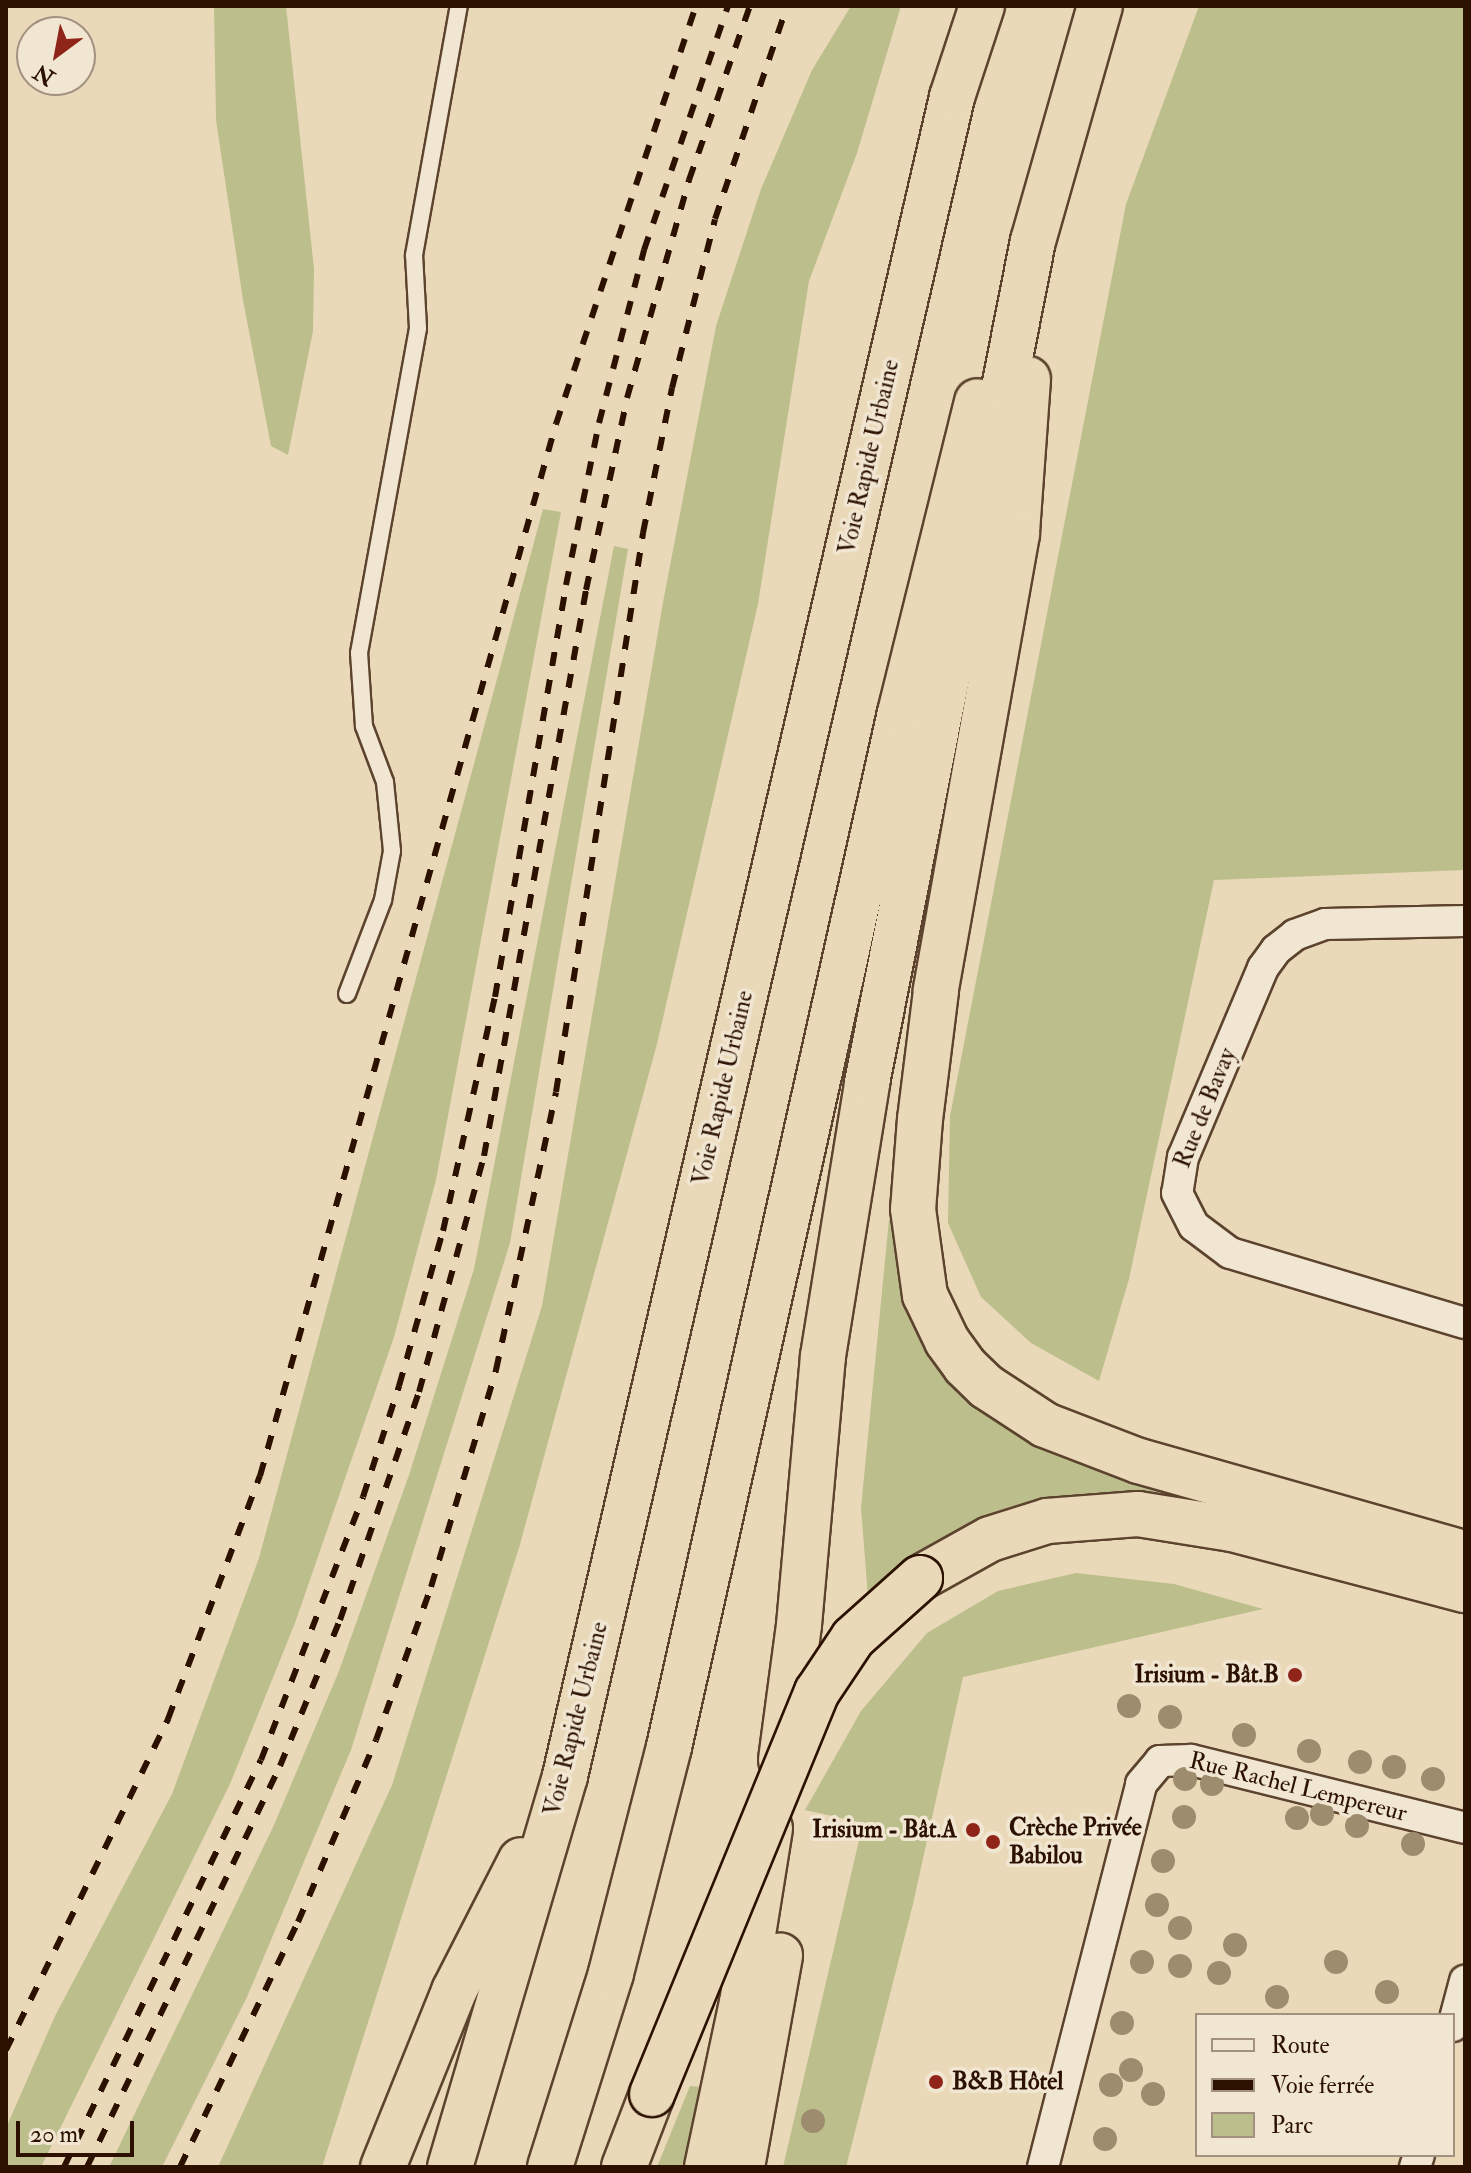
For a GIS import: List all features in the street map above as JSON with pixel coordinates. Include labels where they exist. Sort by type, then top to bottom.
[{"type":"highway","name":"Voie Rapide Urbaine","points":[[450,2167],[565,1776],[952,97],[982,6]]},
{"type":"highway","points":[[550,2167],[611,1973],[673,1733],[960,459],[1033,241],[1100,6]]},
{"type":"highway","points":[[1033,241],[1024,484],[936,991],[920,1119],[913,1209],[925,1295],[965,1366],[987,1387],[1045,1425],[1139,1461],[1465,1553]]},
{"type":"highway","points":[[742,2167],[784,1925],[799,1625],[818,1397],[842,1232],[1033,241]]},
{"type":"highway","points":[[624,2167],[817,1692],[853,1638],[920,1578],[990,1539],[1047,1521],[1138,1514],[1232,1529],[1465,1590]]},
{"type":"highway","points":[[707,2167],[742,2003],[799,1625]]},
{"type":"highway","points":[[383,2167],[466,1964],[565,1776]]},
{"type":"street","name":"Rue de Bavay","points":[[1465,921],[1325,924],[1295,935],[1276,950],[1263,968],[1183,1157],[1177,1193],[1194,1226],[1230,1253],[1465,1323]]},
{"type":"street","name":"Rue Rachel Lempereur","points":[[1043,2167],[1141,1784],[1160,1761],[1191,1760],[1465,1828]]},
{"type":"street","points":[[1455,2018],[1465,1981]]},
{"type":"lane","points":[[347,994],[383,900],[392,851],[385,782],[364,726],[359,653],[418,328],[414,255],[459,6]]},
{"type":"green space","points":[[214,6],[286,6],[314,269],[313,331],[288,455],[271,446],[243,300],[216,120]]},
{"type":"green space","points":[[851,6],[901,6],[857,153],[809,281],[758,604],[657,1044],[519,1548],[322,2167],[218,2167],[392,1785],[542,1306],[664,597],[716,326],[761,189],[812,70]]},
{"type":"green space","points":[[1199,6],[1465,6],[1465,870],[1214,880],[1129,1279],[1099,1381],[1031,1343],[981,1297],[948,1223],[950,1116],[1126,204]]},
{"type":"green space","points":[[543,509],[561,512],[436,1180],[394,1337],[295,1623],[230,1784],[41,2167],[6,2167],[6,2128],[55,2016],[172,1794],[259,1558]]},
{"type":"green space","points":[[614,546],[628,549],[510,1243],[351,1750],[247,1997],[162,2167],[109,2167],[274,1825],[339,1671],[409,1475],[474,1269]]},
{"type":"green space","points":[[889,1219],[896,1220],[899,1273],[915,1318],[940,1370],[972,1399],[1221,1508],[1012,1513],[931,1546],[868,1597],[861,1508]]},
{"type":"green space","points":[[1076,1573],[1174,1584],[1263,1609],[963,1677],[913,1904],[846,2167],[783,2167],[863,1823],[805,1810],[861,1711],[927,1633],[998,1591]]},
{"type":"green space","points":[[690,2086],[703,2087],[682,2167],[657,2167]]},
{"type":"railway","points":[[6,2050],[168,1719],[260,1476],[556,424],[696,6]]},
{"type":"railway","points":[[64,2167],[261,1760],[363,1497],[399,1386],[443,1231],[495,997],[566,585],[599,423],[644,250],[728,6]]},
{"type":"railway","points":[[87,2167],[280,1766],[340,1620],[419,1392],[484,1156],[586,590],[627,398],[689,180],[750,6]]},
{"type":"railway","points":[[180,2167],[298,1922],[376,1740],[431,1587],[496,1370],[556,1092],[643,533],[672,388],[715,219],[787,6]]},
{"type":"place","name":"Irisium - Bât.B","points":[[1295,1675]]},
{"type":"place","name":"Irisium - Bât.A","points":[[973,1830]]},
{"type":"place","name":"Crèche Privée Babilou","points":[[993,1842]]},
{"type":"place","name":"B&B Hôtel","points":[[936,2082]]}]
